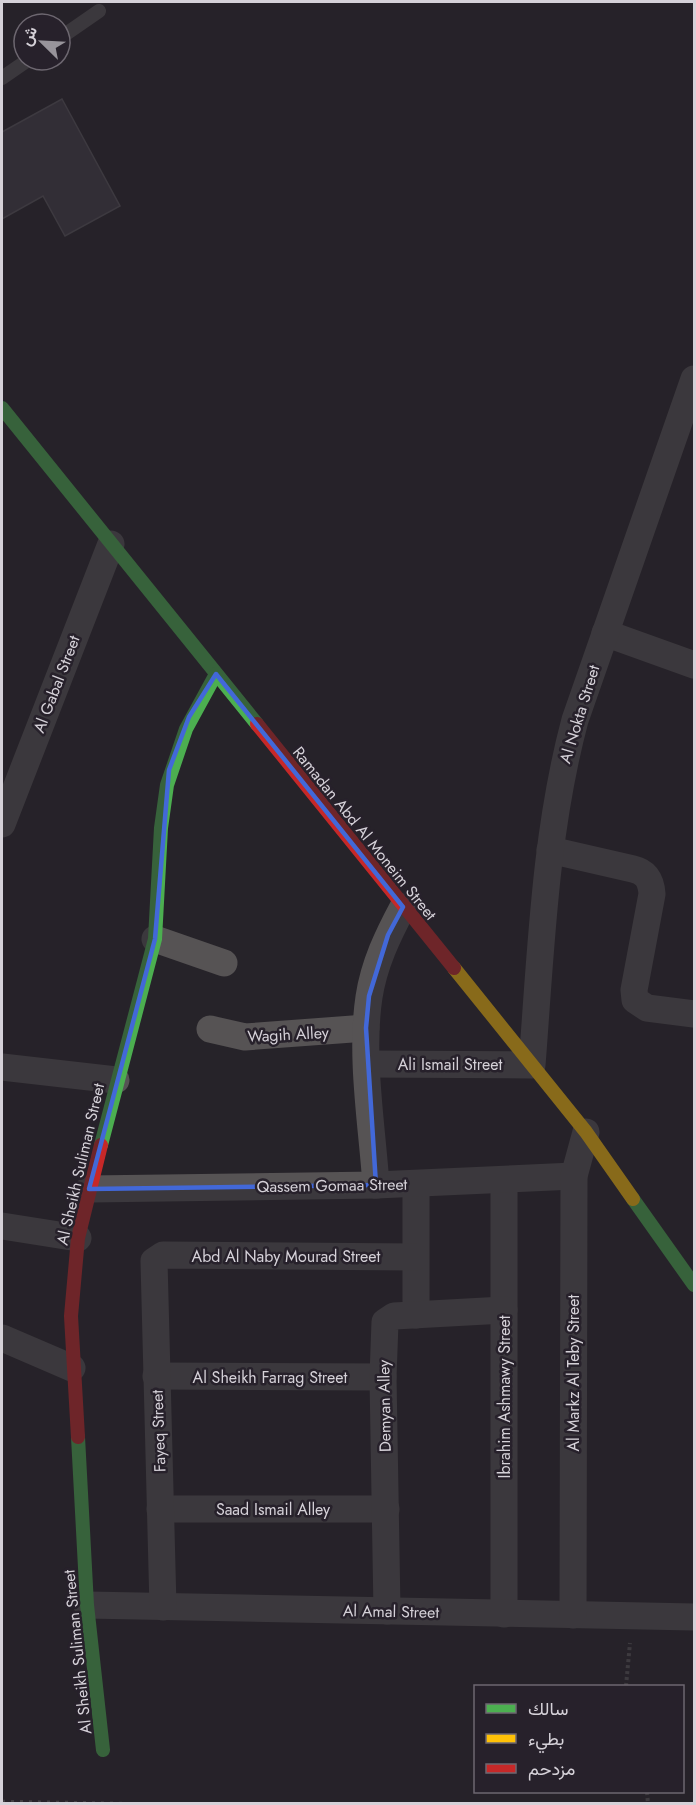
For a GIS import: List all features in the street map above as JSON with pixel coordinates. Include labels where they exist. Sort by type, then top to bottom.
[{"type":"street","name":"Al Nokta Street","points":[[532,1065],[550,850],[563,763],[575,720],[605,633],[686,432],[694,379]]},
{"type":"street","name":"Ramadan Abd Al Moneim Street","points":[[2,408],[586,1132],[694,1285]]},
{"type":"street","name":"Al Gabal Street","points":[[2,824],[111,544]]},
{"type":"street","points":[[605,633],[694,665]]},
{"type":"street","name":"Al Sheikh Suliman Street","points":[[103,1750],[87,1605],[72,1368],[71,1316],[78,1238],[116,1080],[155,939],[159,916],[161,829],[169,770],[189,717],[216,674]]},
{"type":"street","points":[[550,850],[633,868],[645,874],[650,880],[652,894],[634,990],[635,1000],[647,1008],[694,1014]]},
{"type":"street","points":[[376,1185],[366,1028],[369,996],[376,965],[403,907]]},
{"type":"street","points":[[155,939],[224,963]]},
{"type":"street","name":"Wagih Alley","points":[[210,1029],[245,1037],[366,1028]]},
{"type":"street","name":"Ali Ismail Street","points":[[368,1064],[532,1065]]},
{"type":"street","points":[[2,1067],[116,1080]]},
{"type":"street","name":"Al Markz Al Teby Street","points":[[573,1615],[574,1176],[586,1132]]},
{"type":"street","name":"Qassem Gomaa Street","points":[[89,1189],[416,1184],[574,1176]]},
{"type":"street","name":"Ibrahim Ashmawy Street","points":[[504,1180],[504,1614]]},
{"type":"street","points":[[416,1184],[416,1315]]},
{"type":"street","points":[[2,1226],[78,1238]]},
{"type":"street","name":"Abd Al Naby Mourad Street","points":[[158,1257],[415,1257]]},
{"type":"street","name":"Fayeq Street","points":[[158,1257],[153,1267],[163,1607]]},
{"type":"street","name":"Demyan Alley","points":[[387,1611],[383,1377],[385,1322],[394,1316],[504,1310]]},
{"type":"street","points":[[2,1338],[72,1368]]},
{"type":"street","name":"Al Sheikh Farrag Street","points":[[156,1376],[383,1377]]},
{"type":"street","name":"Saad Ismail Alley","points":[[160,1509],[386,1509]]},
{"type":"street","name":"Al Amal Street","points":[[87,1605],[694,1617]]},
{"type":"lane","points":[[72,30],[99,11]]},
{"type":"path","points":[[626,1685],[632,1616]]},
{"type":"highlighted area","points":[[216,674],[403,907],[388,935],[369,996],[366,1028],[376,1185],[89,1189],[155,939],[169,770],[189,717]]},
{"type":"building","points":[[62,99],[120,206],[65,236],[43,196],[2,219],[2,132]]},
{"type":"railway","points":[[2,1802],[125,1804]]},
{"type":"traffic: fast","points":[[2,408],[257,724]]},
{"type":"traffic: fast","points":[[101,1145],[155,939],[161,828],[167,785],[186,729],[216,674]]},
{"type":"traffic: fast","points":[[633,1199],[694,1285]]},
{"type":"traffic: fast","points":[[78,1437],[87,1605],[103,1750]]},
{"type":"traffic: slow","points":[[454,968],[586,1132],[633,1199]]},
{"type":"traffic: jam","points":[[257,724],[454,968]]},
{"type":"traffic: jam","points":[[78,1437],[71,1316],[78,1238],[101,1145]]}]
